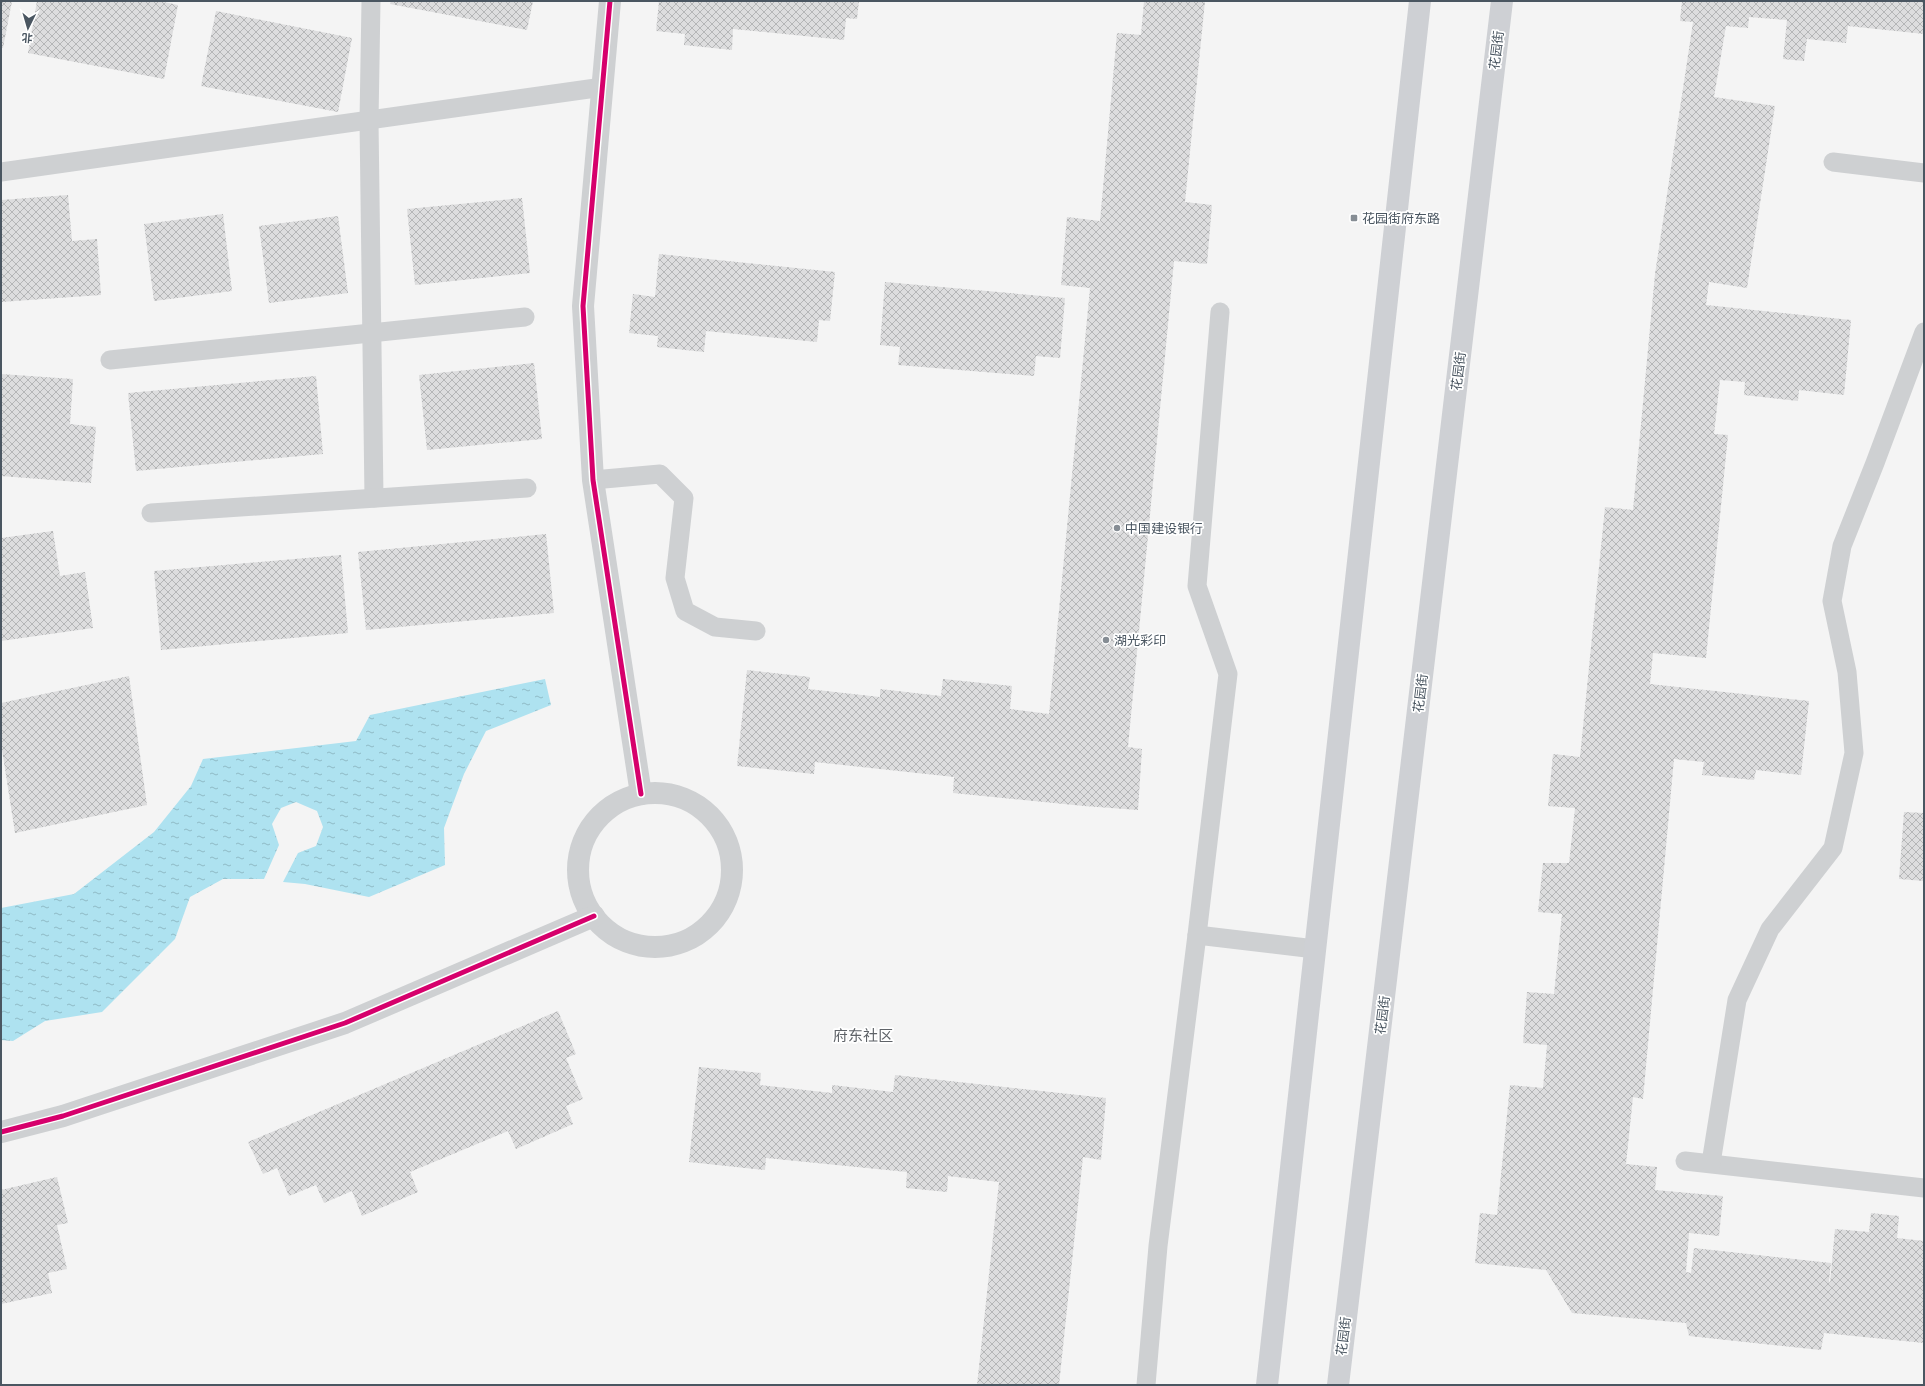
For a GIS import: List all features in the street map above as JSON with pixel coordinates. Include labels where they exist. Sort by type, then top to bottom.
[{"type":"main road","points":[[1267,1385],[1420,1]]},
{"type":"main road","name":"花园街","points":[[1338,1385],[1502,1]]},
{"type":"street","points":[[610,1],[583,306],[593,480],[641,794]]},
{"type":"street","points":[[668,793],[692,802],[712,817],[726,838],[733,862],[731,887],[722,910],[705,929],[684,942],[659,947],[635,944],[612,934],[594,916],[581,894],[577,867],[583,842],[596,819],[617,802],[641,794],[668,793]]},
{"type":"street","points":[[1,1132],[63,1116],[345,1023],[594,916]]},
{"type":"lane","points":[[371,1],[369,121],[374,498]]},
{"type":"lane","points":[[1,172],[603,87]]},
{"type":"lane","points":[[1833,162],[1924,173]]},
{"type":"lane","points":[[1146,1385],[1158,1246],[1228,674],[1197,586],[1220,312]]},
{"type":"lane","points":[[110,360],[525,317]]},
{"type":"lane","points":[[1711,1163],[1737,1000],[1770,929],[1833,848],[1854,753],[1847,672],[1832,601],[1840,554],[1924,332]]},
{"type":"lane","points":[[593,480],[660,474],[684,498],[674,578],[685,611],[715,627],[756,631]]},
{"type":"lane","points":[[151,513],[527,488]]},
{"type":"lane","points":[[1197,935],[1315,949]]},
{"type":"lane","points":[[1686,1161],[1924,1188]]},
{"type":"water","points":[[545,679],[551,705],[486,731],[464,774],[444,828],[445,865],[369,897],[305,884],[283,882],[298,853],[316,846],[323,827],[317,811],[296,802],[281,808],[272,824],[279,845],[264,879],[223,879],[190,897],[175,939],[102,1012],[45,1021],[13,1041],[1,1040],[1,908],[74,894],[154,832],[191,786],[203,759],[356,741],[370,715]]},
{"type":"building","points":[[1,1],[12,1],[3,48],[1,48]]},
{"type":"building","points":[[37,1],[159,1],[178,5],[164,79],[28,53]]},
{"type":"building","points":[[391,1],[533,1],[527,30],[390,4]]},
{"type":"building","points":[[659,1],[859,1],[857,19],[846,18],[844,40],[733,29],[732,50],[684,45],[685,34],[656,31]]},
{"type":"building","points":[[1144,1],[1205,1],[1185,202],[1212,205],[1207,264],[1174,261],[1128,747],[1142,749],[1138,810],[953,793],[954,777],[815,762],[814,774],[737,766],[747,670],[810,677],[808,689],[880,697],[880,689],[941,696],[943,679],[1012,686],[1010,709],[1049,714],[1090,288],[1061,285],[1067,217],[1100,221],[1117,33],[1141,35]]},
{"type":"building","points":[[1682,1],[1924,1],[1924,34],[1848,26],[1846,43],[1807,39],[1804,61],[1783,59],[1787,20],[1749,17],[1748,28],[1726,26],[1714,97],[1775,106],[1747,288],[1709,282],[1706,305],[1851,320],[1844,395],[1799,390],[1798,401],[1744,395],[1745,382],[1720,380],[1714,434],[1728,435],[1706,658],[1653,653],[1650,684],[1809,701],[1801,775],[1756,770],[1754,780],[1702,775],[1704,762],[1674,759],[1643,1099],[1633,1097],[1626,1164],[1657,1167],[1655,1190],[1723,1196],[1719,1236],[1689,1233],[1686,1272],[1691,1273],[1694,1248],[1831,1263],[1830,1283],[1835,1229],[1869,1232],[1871,1213],[1899,1216],[1897,1238],[1924,1241],[1924,1343],[1824,1333],[1821,1350],[1689,1336],[1686,1323],[1572,1313],[1546,1270],[1475,1263],[1480,1213],[1497,1215],[1510,1085],[1543,1088],[1547,1045],[1523,1043],[1527,992],[1554,994],[1562,914],[1538,912],[1543,863],[1569,863],[1575,808],[1548,806],[1553,754],[1580,757],[1605,507],[1633,510],[1655,274],[1693,22],[1680,21]]},
{"type":"building","points":[[216,11],[352,38],[338,112],[201,86]]},
{"type":"building","points":[[68,195],[72,241],[97,239],[101,295],[1,302],[1,200]]},
{"type":"building","points":[[522,198],[530,273],[415,285],[407,209]]},
{"type":"building","points":[[223,214],[232,291],[154,301],[144,224]]},
{"type":"building","points":[[338,216],[348,293],[269,303],[259,226]]},
{"type":"building","points":[[659,254],[835,272],[830,321],[819,320],[817,342],[706,331],[704,352],[657,347],[658,336],[629,333],[633,294],[655,297]]},
{"type":"building","points":[[885,282],[1065,298],[1060,358],[1036,356],[1034,376],[898,365],[900,347],[880,345]]},
{"type":"building","points":[[534,363],[542,439],[427,450],[419,375]]},
{"type":"building","points":[[1,374],[73,379],[70,424],[96,427],[91,483],[1,476]]},
{"type":"building","points":[[316,376],[323,454],[136,471],[128,393]]},
{"type":"building","points":[[53,531],[60,576],[85,572],[93,628],[1,641],[1,538]]},
{"type":"building","points":[[546,534],[554,613],[366,630],[358,552]]},
{"type":"building","points":[[341,555],[348,633],[161,650],[154,571]]},
{"type":"building","points":[[129,676],[147,805],[15,833],[1,743],[1,703]]},
{"type":"building","points":[[1904,812],[1924,813],[1924,881],[1899,879]]},
{"type":"building","points":[[558,1011],[576,1054],[566,1058],[583,1099],[566,1106],[573,1124],[516,1149],[508,1131],[410,1172],[418,1192],[362,1216],[352,1191],[324,1203],[316,1185],[289,1196],[277,1168],[263,1174],[248,1142]]},
{"type":"building","points":[[699,1067],[761,1073],[760,1085],[832,1093],[832,1085],[893,1092],[895,1075],[1106,1098],[1101,1160],[1083,1157],[1059,1385],[977,1385],[999,1182],[948,1176],[947,1192],[906,1188],[907,1172],[766,1158],[765,1170],[689,1162]]},
{"type":"building","points":[[57,1177],[68,1223],[57,1225],[67,1269],[48,1273],[52,1293],[1,1304],[1,1190]]},
{"type":"cycle path","points":[[610,1],[583,306],[593,480],[641,794]]},
{"type":"cycle path","points":[[1,1132],[63,1116],[345,1023],[594,916]]},
{"type":"place","name":"花园街府东路","points":[[1354,218]]},
{"type":"place","name":"中国建设银行","points":[[1117,528]]},
{"type":"place","name":"湖光彩印","points":[[1106,640]]},
{"type":"district","name":"府东社区","points":[[863,1036]]}]
